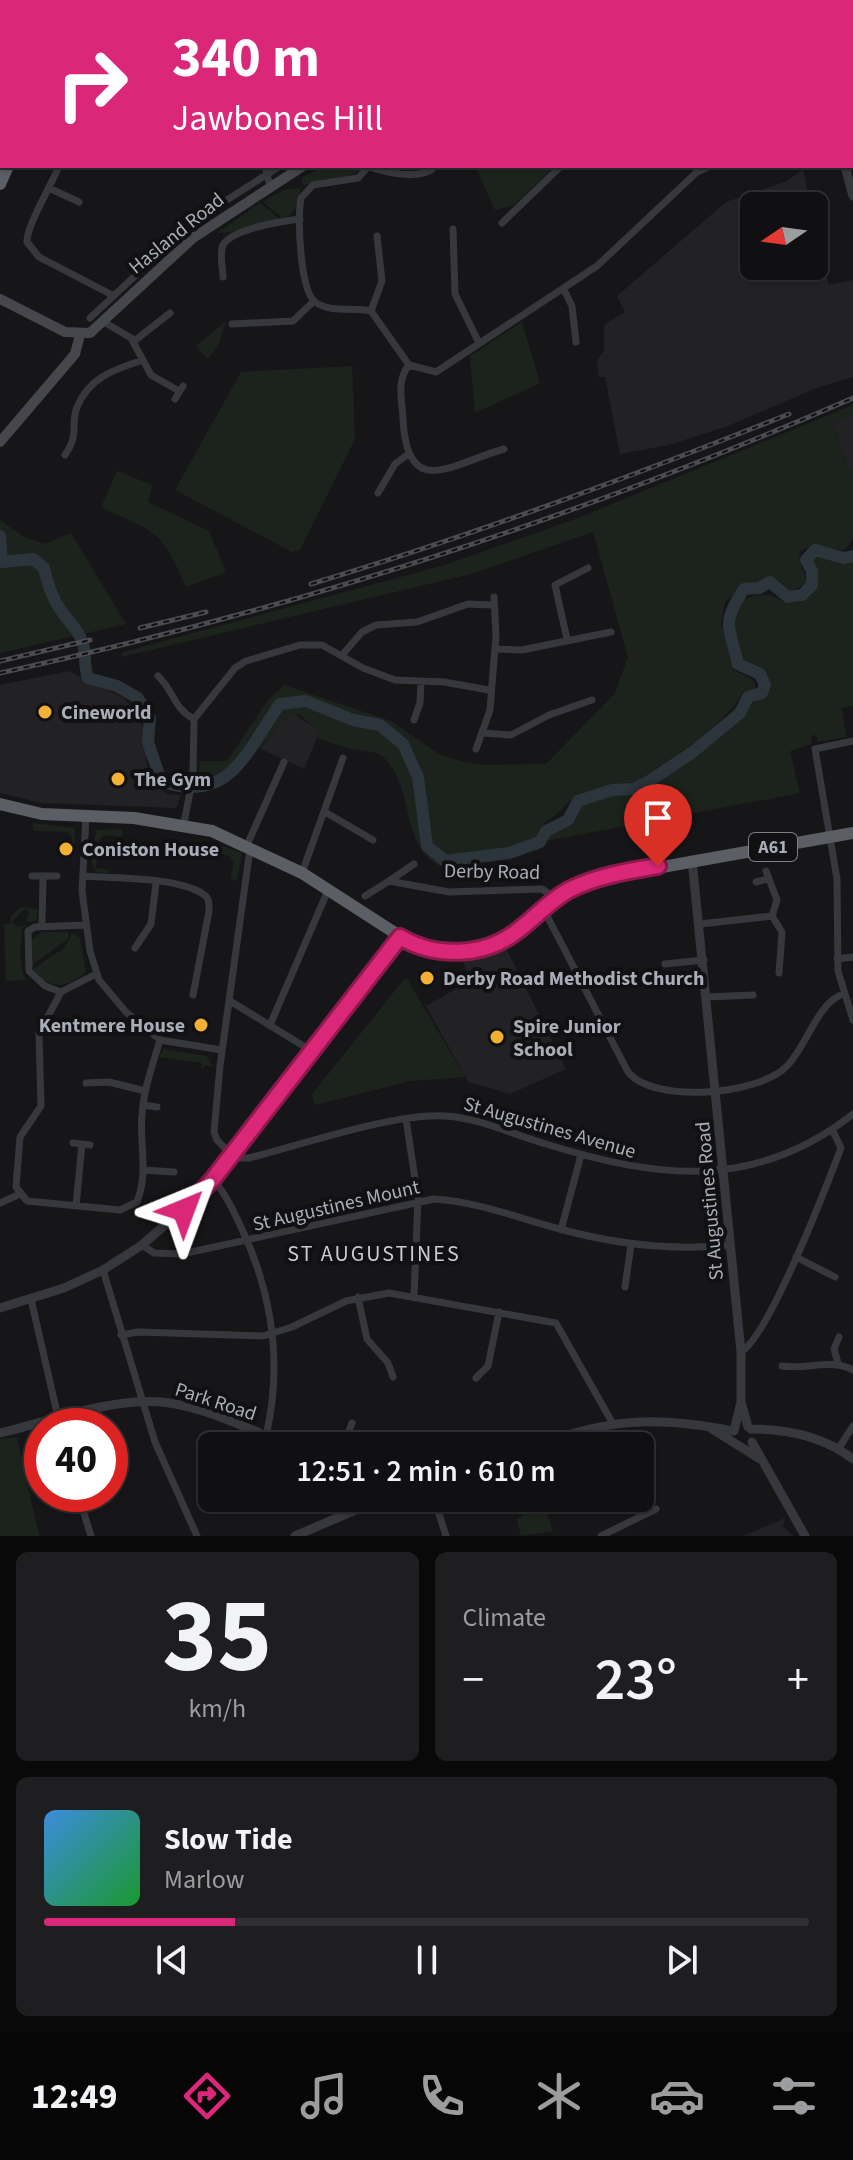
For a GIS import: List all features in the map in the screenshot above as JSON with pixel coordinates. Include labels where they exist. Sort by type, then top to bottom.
[{"type":"highway","name":"A61","points":[[0,804],[42,814],[184,823],[249,846],[329,888],[360,900],[400,937],[433,951],[478,949],[514,933],[555,898]]},
{"type":"highway","name":"Derby Road","points":[[555,898],[606,877],[853,833]]},
{"type":"main road","name":"Hasland Road","points":[[80,335],[104,322],[113,302],[267,176],[296,168]]},
{"type":"main road","points":[[0,299],[65,332],[80,335],[75,354],[0,442]]},
{"type":"street","points":[[58,168],[51,189],[26,234],[31,251],[113,302]]},
{"type":"street","points":[[367,168],[358,178],[322,181],[308,188],[301,198],[300,219],[306,287],[314,301],[331,309],[371,311]]},
{"type":"street","points":[[379,168],[409,174],[428,172],[433,168]]},
{"type":"street","points":[[505,217],[559,168]]},
{"type":"street","points":[[371,311],[409,365],[436,372],[447,368],[479,343],[564,290],[632,235],[697,172],[706,168]]},
{"type":"street","points":[[846,168],[853,196]]},
{"type":"street","points":[[51,189],[79,202]]},
{"type":"street","points":[[225,272],[221,251],[230,238],[276,222],[300,219]]},
{"type":"street","points":[[453,229],[455,294],[479,343]]},
{"type":"street","points":[[371,311],[382,281],[377,236]]},
{"type":"street","points":[[564,290],[572,306],[573,338]]},
{"type":"street","points":[[232,324],[253,320],[293,321],[314,301]]},
{"type":"street","name":"Hasland Road","points":[[90,318],[113,302]]},
{"type":"street","points":[[133,342],[164,314]]},
{"type":"street","points":[[104,322],[133,342],[140,361],[151,375],[179,392]]},
{"type":"street","points":[[65,455],[76,438],[77,407],[93,382],[101,375],[140,361]]},
{"type":"street","points":[[409,365],[401,384],[407,455],[420,467],[437,471],[488,450],[504,449]]},
{"type":"street","points":[[383,489],[395,464],[407,455]]},
{"type":"street","points":[[567,639],[555,585],[588,568]]},
{"type":"street","points":[[343,654],[362,632],[376,625],[417,622],[468,604],[493,601],[495,649],[489,690],[490,710],[476,749]]},
{"type":"street","points":[[495,649],[522,650],[611,632]]},
{"type":"street","points":[[184,823],[193,776],[194,719],[235,668],[246,661],[311,644],[332,648],[363,668],[383,676],[489,690]]},
{"type":"street","points":[[158,676],[169,682],[179,711],[194,719]]},
{"type":"street","points":[[414,720],[421,682]]},
{"type":"street","points":[[484,733],[511,735],[549,715],[584,708],[592,700]]},
{"type":"street","points":[[853,741],[815,749],[838,893],[837,959],[843,994],[853,1020]]},
{"type":"street","points":[[302,873],[343,758]]},
{"type":"street","points":[[231,1154],[217,1140],[214,1132],[249,846],[284,762]]},
{"type":"street","points":[[325,812],[373,840]]},
{"type":"street","points":[[86,816],[83,876],[86,925],[96,974],[126,1012],[160,1040],[222,1050]]},
{"type":"street","name":"St Augustines Road","points":[[692,860],[741,1352],[741,1402],[761,1460],[805,1536]]},
{"type":"street","points":[[360,900],[414,864]]},
{"type":"street","points":[[756,882],[767,875],[777,900],[772,916],[782,932],[779,973]]},
{"type":"street","points":[[32,876],[57,876]]},
{"type":"street","points":[[42,926],[43,876]]},
{"type":"street","points":[[83,876],[186,888],[208,899],[207,928],[193,995]]},
{"type":"street","name":"Derby Road","points":[[389,881],[449,892],[484,894],[542,889],[555,898]]},
{"type":"street","points":[[135,948],[140,936],[151,924],[156,883]]},
{"type":"street","points":[[270,1025],[329,888]]},
{"type":"street","points":[[543,908],[633,1078],[647,1087],[668,1092],[759,1083],[778,1073],[804,1046],[828,1004],[843,994]]},
{"type":"street","points":[[700,924],[772,916]]},
{"type":"street","points":[[61,992],[45,986],[29,971],[27,934],[31,929],[42,926],[86,925]]},
{"type":"street","points":[[782,932],[791,931]]},
{"type":"street","points":[[0,1308],[103,1270],[142,1245],[213,1179],[400,937]]},
{"type":"street","points":[[837,959],[853,957]]},
{"type":"street","points":[[665,964],[704,960]]},
{"type":"street","points":[[96,974],[61,992],[39,1033],[44,1097],[38,1112],[20,1137],[16,1187],[27,1201],[120,1210],[131,1207],[140,1195],[143,1105],[160,1040]]},
{"type":"street","points":[[184,980],[194,981]]},
{"type":"street","points":[[707,997],[753,995]]},
{"type":"street","points":[[230,1001],[310,1050]]},
{"type":"street","points":[[100,1070],[102,1082]]},
{"type":"street","points":[[86,1083],[102,1082],[145,1091]]},
{"type":"street","points":[[143,1105],[157,1107]]},
{"type":"street","name":"St Augustines Avenue","points":[[231,1154],[241,1159],[249,1158],[431,1115],[462,1118],[581,1155],[651,1171],[724,1167],[774,1160],[853,1114]]},
{"type":"street","points":[[406,1119],[418,1199],[414,1296]]},
{"type":"street","points":[[741,1352],[750,1347],[796,1257],[841,1148],[832,1129]]},
{"type":"street","points":[[76,1206],[82,1144]]},
{"type":"street","points":[[561,1230],[581,1155]]},
{"type":"street","points":[[143,1170],[174,1172]]},
{"type":"street","points":[[213,1179],[248,1242],[265,1289],[274,1334],[275,1390],[267,1432]]},
{"type":"street","points":[[0,1203],[20,1194]]},
{"type":"street","name":"St Augustines Mount","points":[[142,1245],[154,1253],[182,1254],[248,1242],[418,1199],[477,1204],[561,1230],[656,1249],[731,1245]]},
{"type":"street","points":[[625,1287],[631,1245]]},
{"type":"street","points":[[796,1257],[835,1277]]},
{"type":"street","points":[[103,1270],[155,1442],[197,1536]]},
{"type":"street","points":[[121,1335],[138,1332],[274,1334],[358,1297],[389,1293],[414,1296],[559,1325],[613,1424]]},
{"type":"street","points":[[358,1297],[367,1339],[388,1363],[393,1377]]},
{"type":"street","points":[[31,1299],[56,1408]]},
{"type":"street","points":[[476,1378],[488,1366],[499,1312]]},
{"type":"street","points":[[838,1363],[834,1349],[839,1337]]},
{"type":"street","points":[[782,1366],[800,1368],[838,1363],[853,1370]]},
{"type":"street","name":"St Augustines Road","points":[[738,1445],[734,1431],[741,1402]]},
{"type":"street","name":"Park Road","points":[[121,1408],[142,1403],[195,1409],[255,1432]]},
{"type":"street","points":[[710,1427],[736,1417]]},
{"type":"street","points":[[573,1432],[613,1424],[675,1421],[734,1431],[749,1428],[796,1432],[839,1448],[853,1459]]},
{"type":"street","points":[[348,1432],[352,1423]]},
{"type":"street","points":[[839,1448],[853,1426]]},
{"type":"street","points":[[710,1427],[761,1460]]},
{"type":"street","name":"Park Road","points":[[0,1433],[24,1429]]},
{"type":"street","points":[[738,1445],[770,1431]]},
{"type":"street","points":[[601,1536],[656,1509]]},
{"type":"street","points":[[84,1512],[91,1536]]},
{"type":"street","points":[[295,1536],[351,1512]]},
{"type":"street","points":[[438,1512],[446,1536]]},
{"type":"shaded area","points":[[320,168],[363,168],[344,177],[303,186],[302,178]]},
{"type":"shaded area","points":[[476,168],[553,168],[514,205],[495,210]]},
{"type":"shaded area","points":[[803,169],[808,192],[755,192],[787,181]]},
{"type":"shaded area","points":[[301,188],[296,207],[287,217],[282,218],[263,202],[283,190]]},
{"type":"shaded area","points":[[740,197],[740,280],[828,280],[829,285],[853,280],[853,377],[819,387],[728,426],[669,445],[620,454],[605,377],[599,377],[597,360],[604,351],[604,325],[625,312],[617,296],[726,202]]},
{"type":"shaded area","points":[[260,203],[279,218],[235,232],[217,233]]},
{"type":"shaded area","points":[[226,321],[219,343],[208,359],[196,346]]},
{"type":"shaded area","points":[[522,322],[540,383],[475,413],[470,356]]},
{"type":"shaded area","points":[[352,366],[355,439],[300,550],[292,552],[175,490],[241,372]]},
{"type":"shaded area","points":[[853,405],[853,415],[833,423],[849,470],[853,469],[853,539],[844,550],[809,547],[800,551],[806,584],[791,591],[777,580],[744,587],[725,601],[721,624],[734,670],[754,680],[756,690],[743,693],[710,731],[646,778],[627,785],[586,792],[575,798],[545,822],[538,839],[467,857],[446,858],[443,867],[429,859],[420,847],[400,783],[393,768],[382,756],[317,738],[319,731],[299,714],[281,721],[261,749],[256,747],[232,779],[216,788],[196,793],[200,761],[227,761],[268,700],[284,685],[391,721],[439,754],[460,761],[484,765],[546,764],[615,693],[628,657],[593,532],[471,574],[121,657],[123,652],[445,565],[578,518]]},
{"type":"shaded area","points":[[853,415],[853,469],[849,470],[833,423]]},
{"type":"shaded area","points":[[117,471],[152,485],[148,502],[209,531],[226,572],[186,587],[170,553],[155,535],[101,507]]},
{"type":"shaded area","points":[[0,520],[22,536],[45,544],[71,533],[126,624],[0,653]]},
{"type":"shaded area","points":[[815,557],[853,562],[853,706],[842,708],[846,737],[818,742],[816,735],[811,736],[812,744],[790,751],[800,793],[546,841],[549,833],[571,823],[580,806],[613,794],[639,791],[693,757],[742,716],[759,696],[769,692],[762,673],[742,662],[734,629],[736,609],[741,601],[751,596],[769,595],[792,603],[802,601],[814,585],[815,574],[811,562]]},
{"type":"shaded area","points":[[69,671],[124,698],[137,714],[144,729],[147,766],[159,788],[167,794],[181,795],[176,808],[42,803],[0,793],[0,685]]},
{"type":"shaded area","points":[[294,714],[320,731],[304,769],[261,749],[281,721]]},
{"type":"shaded area","points":[[32,823],[75,828],[74,867],[72,837],[68,832],[34,831]]},
{"type":"shaded area","points":[[123,829],[122,837],[105,835],[100,839],[96,868],[110,870],[109,873],[97,872],[91,862],[96,830]]},
{"type":"shaded area","points":[[211,842],[242,853],[237,881],[230,879],[234,863],[229,856],[209,850]]},
{"type":"shaded area","points":[[20,907],[38,909],[36,920],[29,923],[26,920],[30,913],[25,908],[12,922],[18,927],[28,924],[22,929],[21,948],[26,980],[6,981],[4,924],[11,923],[10,918]]},
{"type":"shaded area","points":[[41,932],[69,932],[68,939],[32,965],[31,941]]},
{"type":"shaded area","points":[[72,933],[80,938],[86,972],[65,984],[45,981],[33,969],[64,948]]},
{"type":"shaded area","name":"Spire Junior School","points":[[505,946],[566,1069],[510,1094],[468,1082],[426,1006],[470,981],[462,958]]},
{"type":"shaded area","points":[[406,977],[465,1077],[410,1081],[315,1105],[312,1094]]},
{"type":"shaded area","points":[[164,1049],[207,1056],[213,1067],[205,1065],[201,1069],[202,1063],[159,1057]]},
{"type":"shaded area","points":[[17,1437],[24,1468],[24,1512],[34,1512],[40,1536],[0,1536],[0,1439]]},
{"type":"shaded area","points":[[526,1512],[546,1512],[553,1531],[521,1536],[517,1520]]},
{"type":"shaded area","points":[[785,1518],[783,1527],[794,1536],[743,1536]]},
{"type":"waterway","points":[[0,536],[2,562],[33,559],[44,568],[54,599],[82,641],[88,678],[117,686],[138,698],[150,718],[148,742],[161,781],[185,787],[204,786],[221,779],[246,755],[280,704],[306,701],[353,720],[380,725],[403,744],[418,777],[427,846],[445,861],[509,853],[540,842],[546,831],[568,820],[578,801],[612,790],[634,789],[693,752],[740,713],[748,697],[762,693],[765,685],[760,674],[738,664],[730,633],[732,610],[744,589],[759,588],[770,582],[788,597],[802,595],[812,585],[812,571],[806,560],[815,550],[844,558],[853,556]]},
{"type":"railway","points":[[0,673],[220,620],[433,557],[643,483],[853,398]]},
{"type":"railway","points":[[311,584],[552,504],[789,414]]},
{"type":"railway","points":[[140,628],[206,612]]},
{"type":"railway","points":[[0,661],[90,640]]},
{"type":"place","name":"Cineworld","points":[[45,712]]},
{"type":"place","name":"The Gym","points":[[118,779]]},
{"type":"place","name":"Coniston House","points":[[66,849]]},
{"type":"place","name":"Derby Road Methodist Church","points":[[427,978]]},
{"type":"place","name":"Kentmere House","points":[[201,1025]]},
{"type":"place","name":"Spire Junior School","points":[[497,1037]]},
{"type":"district","name":"ST AUGUSTINES","points":[[374,1253]]},
{"type":"route","points":[[184,1210],[213,1179],[400,937],[433,951],[478,949],[514,933],[555,898],[581,884],[658,866]]}]
